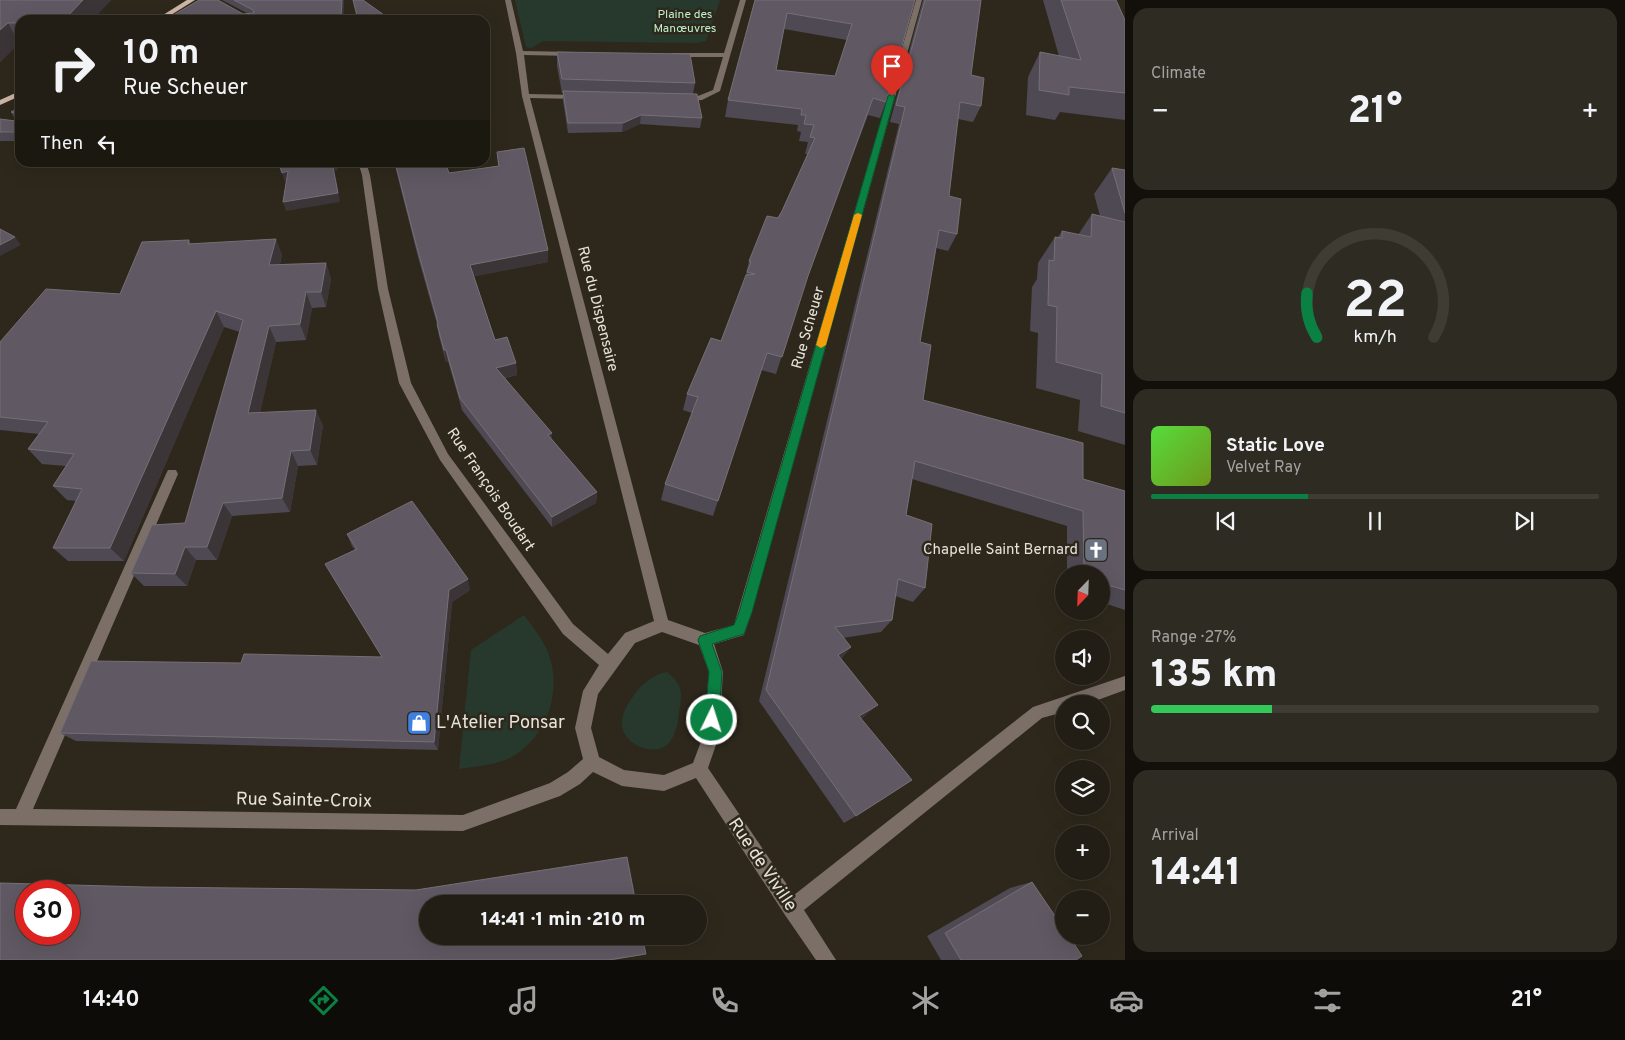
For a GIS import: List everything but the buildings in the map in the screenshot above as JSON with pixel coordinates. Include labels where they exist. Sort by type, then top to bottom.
[{"type":"main road","points":[[166,15],[192,0]]},
{"type":"main road","points":[[0,103],[15,96]]},
{"type":"street","name":"Rue du Dispensaire","points":[[508,0],[520,53],[526,96],[662,625]]},
{"type":"street","points":[[668,99],[693,100],[707,97],[716,91],[744,0]]},
{"type":"street","name":"Rue Scheuer","points":[[704,640],[739,630],[919,0]]},
{"type":"street","points":[[520,53],[579,54]]},
{"type":"street","points":[[669,54],[728,55]]},
{"type":"street","points":[[526,96],[583,97]]},
{"type":"street","name":"Rue François Boudart","points":[[364,167],[383,289],[405,383],[444,457],[568,629],[609,664]]},
{"type":"street","points":[[21,817],[172,474]]},
{"type":"street","points":[[662,625],[704,640],[716,672],[711,736],[699,769],[664,783],[622,778],[592,762],[583,728],[591,691],[609,664],[630,638],[662,625]]},
{"type":"street","points":[[1090,695],[1125,683]]},
{"type":"street","points":[[791,909],[1038,712],[1055,707]]},
{"type":"street","name":"Rue Sainte-Croix","points":[[0,817],[463,823],[554,790],[574,778],[592,762]]},
{"type":"street","name":"Rue de Viville","points":[[699,769],[791,909],[827,960]]},
{"type":"green space","name":"Plaine des Manœuvres","points":[[515,0],[720,0],[706,41],[696,43],[543,41],[531,48],[526,47]]},
{"type":"green space","points":[[524,615],[545,645],[552,664],[554,679],[550,709],[537,735],[515,755],[495,763],[459,769],[471,650]]},
{"type":"green space","points":[[667,672],[676,681],[681,694],[676,729],[668,744],[662,748],[647,749],[632,742],[627,737],[623,730],[623,715],[634,695],[641,687],[653,677]]},
{"type":"slow traffic","points":[[821,345],[858,215]]},
{"type":"place","name":"Chapelle Saint Bernard","points":[[1096,550]]},
{"type":"place","name":"L'Atelier Ponsar","points":[[419,723]]},
{"type":"route","points":[[712,720],[716,672],[704,640],[739,630],[892,96]]}]
